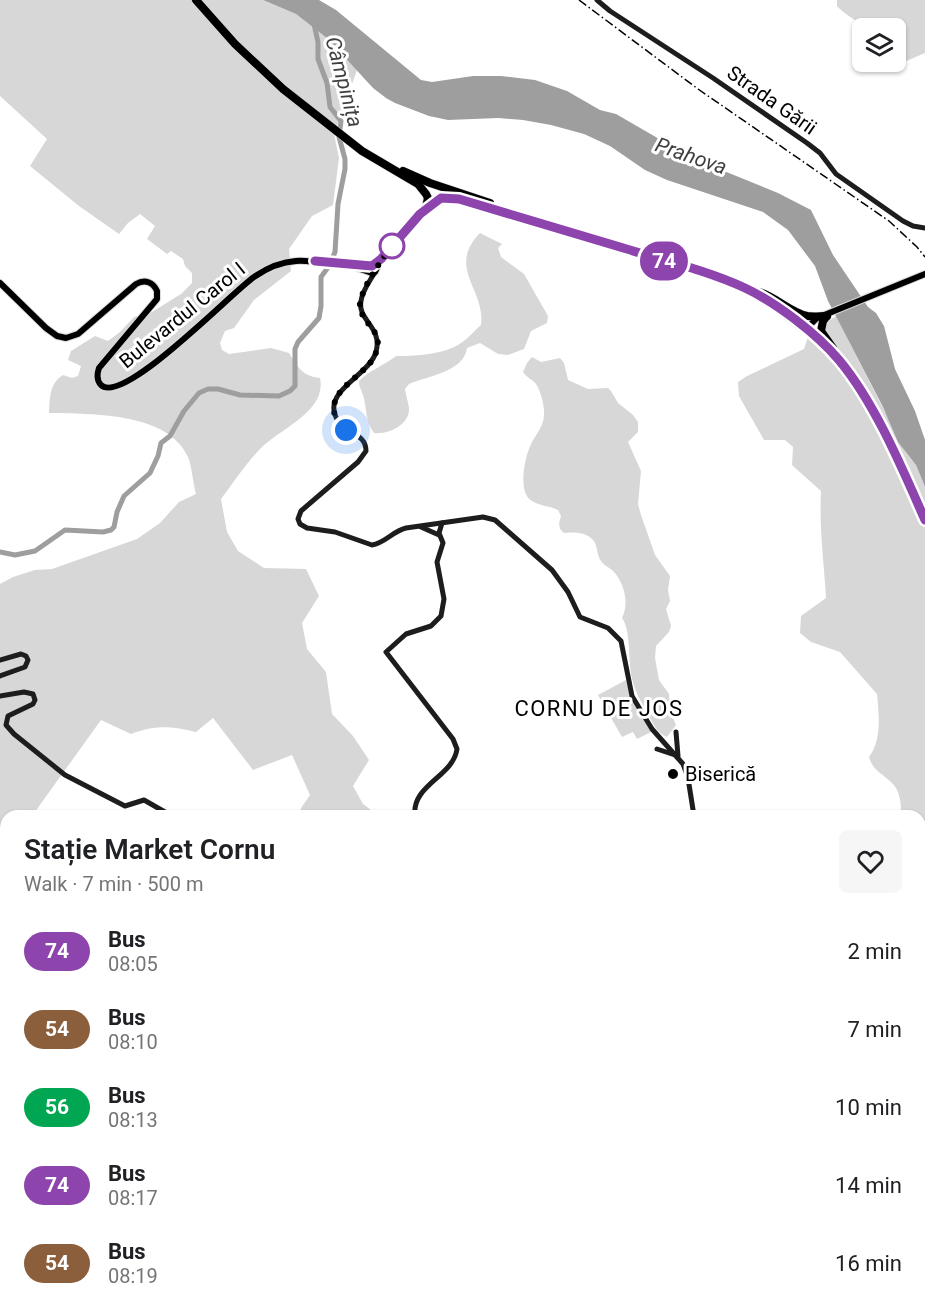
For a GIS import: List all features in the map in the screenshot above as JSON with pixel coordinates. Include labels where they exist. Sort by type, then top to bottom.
[{"type":"highway","points":[[196,0],[256,64],[325,121],[387,168],[418,184],[430,202],[438,195]]},
{"type":"highway","points":[[201,0],[258,62],[325,121]]},
{"type":"highway","points":[[349,139],[438,195],[459,199],[730,282],[756,294],[807,328],[835,356],[861,391],[876,417],[925,520]]},
{"type":"highway","points":[[383,161],[430,183],[497,206],[732,279],[776,298],[801,314],[827,316]]},
{"type":"highway","points":[[426,196],[430,189],[438,195],[497,206]]},
{"type":"highway","points":[[759,292],[833,348]]},
{"type":"highway","points":[[827,316],[823,321],[822,331],[872,402],[925,511]]},
{"type":"main road","points":[[372,269],[438,195]]},
{"type":"main road","points":[[420,214],[425,207],[426,196]]},
{"type":"main road","name":"Bulevardul Carol I","points":[[0,283],[50,332],[66,338],[78,334],[136,284],[146,281],[152,283],[158,291],[157,299],[99,368],[97,374],[99,382],[103,387],[109,388],[121,385],[153,365],[247,282],[263,271],[288,262],[315,261],[372,269]]},
{"type":"main road","points":[[807,328],[814,320],[925,274]]},
{"type":"street","name":"Strada Gării","points":[[597,0],[807,143],[820,153],[836,174],[903,221],[925,228]]},
{"type":"street","points":[[372,269],[360,307],[376,334],[375,355],[366,368],[339,394],[334,405],[338,423],[343,429],[364,441],[366,451],[358,462],[303,508],[299,514],[299,522],[304,528],[335,532],[372,545],[381,542],[400,529],[483,517],[492,518],[547,565],[564,586],[580,617],[608,628],[619,637],[624,650],[632,696],[652,729],[679,757]]},
{"type":"street","points":[[439,535],[442,523]]},
{"type":"street","points":[[414,810],[417,797],[445,770],[457,748],[453,739],[386,652],[405,634],[431,626],[441,616],[444,599],[437,562],[443,541],[439,535],[419,526]]},
{"type":"street","points":[[0,660],[21,654],[28,660],[25,667],[0,676]]},
{"type":"street","points":[[0,696],[28,692],[33,694],[33,704],[8,716],[6,726],[65,775],[125,806],[144,800],[162,810]]},
{"type":"street","points":[[676,732],[679,757],[687,774],[693,810]]},
{"type":"street","points":[[657,748],[679,757]]},
{"type":"shaded area","points":[[0,0],[263,0],[296,14],[328,39],[357,70],[334,134],[339,158],[333,205],[312,216],[289,249],[291,271],[254,300],[234,328],[225,331],[220,343],[222,350],[229,354],[271,348],[289,353],[305,373],[320,378],[317,400],[301,418],[261,448],[221,499],[227,532],[238,551],[264,568],[306,569],[319,596],[302,623],[307,649],[326,672],[332,714],[353,736],[369,760],[353,786],[363,804],[371,810],[300,810],[310,795],[292,755],[253,770],[213,718],[196,732],[163,727],[131,734],[101,720],[36,810],[0,810],[0,584],[13,577],[35,570],[52,569],[137,539],[160,523],[179,502],[196,494],[188,457],[178,442],[164,431],[127,418],[49,413],[51,392],[58,379],[63,375],[72,378],[78,376],[81,366],[68,360],[71,351],[95,336],[108,341],[134,317],[152,312],[181,294],[192,283],[192,273],[185,266],[183,259],[171,251],[167,254],[147,239],[155,226],[140,214],[119,234],[79,206],[30,166],[47,139],[0,96]]},
{"type":"shaded area","points":[[263,0],[319,0],[336,10],[421,80],[432,82],[473,76],[501,76],[535,80],[567,91],[600,110],[616,114],[692,158],[778,193],[811,210],[833,255],[868,307],[876,313],[884,326],[895,369],[915,411],[925,440],[925,487],[916,465],[898,442],[883,407],[828,301],[815,266],[788,230],[763,212],[667,180],[645,170],[610,146],[584,134],[523,120],[498,118],[448,120],[429,116],[395,103],[373,88],[328,39],[296,14]]},
{"type":"shaded area","points":[[837,0],[925,0],[925,53],[906,61],[906,18],[852,18],[837,6]]},
{"type":"shaded area","points":[[480,233],[502,244],[498,248],[501,257],[524,274],[548,316],[547,323],[531,331],[524,349],[508,355],[498,354],[480,343],[467,348],[459,363],[452,368],[409,384],[405,389],[409,408],[406,419],[397,428],[374,433],[368,419],[359,381],[396,356],[433,353],[454,347],[481,325],[481,312],[467,268],[470,246]]},
{"type":"shaded area","points":[[836,316],[905,451],[916,465],[925,487],[925,810],[901,810],[897,790],[875,769],[871,762],[869,757],[878,735],[877,694],[840,652],[811,642],[800,633],[801,616],[826,598],[821,531],[821,491],[792,465],[793,447],[785,440],[764,440],[739,396],[738,382],[804,349],[809,334]]},
{"type":"shaded area","points":[[532,357],[541,362],[560,358],[564,363],[568,380],[588,389],[608,388],[618,403],[638,422],[638,432],[628,442],[641,471],[638,504],[655,555],[670,576],[668,590],[670,601],[666,609],[671,626],[669,632],[656,646],[655,658],[659,680],[669,694],[670,710],[676,725],[667,737],[661,734],[654,725],[634,686],[627,631],[622,618],[625,595],[618,578],[601,561],[592,539],[582,534],[564,533],[560,529],[561,516],[558,510],[532,501],[525,491],[523,477],[527,455],[544,416],[538,387],[523,372]]},
{"type":"shaded area","points":[[626,680],[630,697],[651,732],[637,739],[633,732],[622,737],[598,695]]},
{"type":"waterway","name":"Câmpinița","points":[[0,552],[15,555],[35,551],[65,530],[103,532],[111,530],[124,496],[150,473],[161,443],[170,436],[184,411],[199,393],[208,389],[218,389],[240,395],[279,396],[295,386],[295,349],[298,342],[319,318],[321,277],[335,252],[338,204],[345,169],[345,159],[339,137],[341,121],[330,107],[327,83],[318,59],[318,42],[314,24]]},
{"type":"railway","points":[[579,0],[698,89],[889,221],[925,257]]},
{"type":"bus line","name":"74","points":[[315,261],[372,266],[381,259],[420,214],[441,198],[448,198],[459,199],[526,219],[740,286],[756,294],[808,331],[841,362],[876,417],[925,520]]},
{"type":"place","name":"Biserică","points":[[673,774]]},
{"type":"district","name":"CORNU DE JOS","points":[[599,708]]},
{"type":"route","points":[[346,430],[337,420],[334,402],[375,355],[377,344],[375,330],[363,315],[360,303],[381,259],[392,246]]},
{"type":"water label","name":"Prahova","points":[[691,156]]}]
